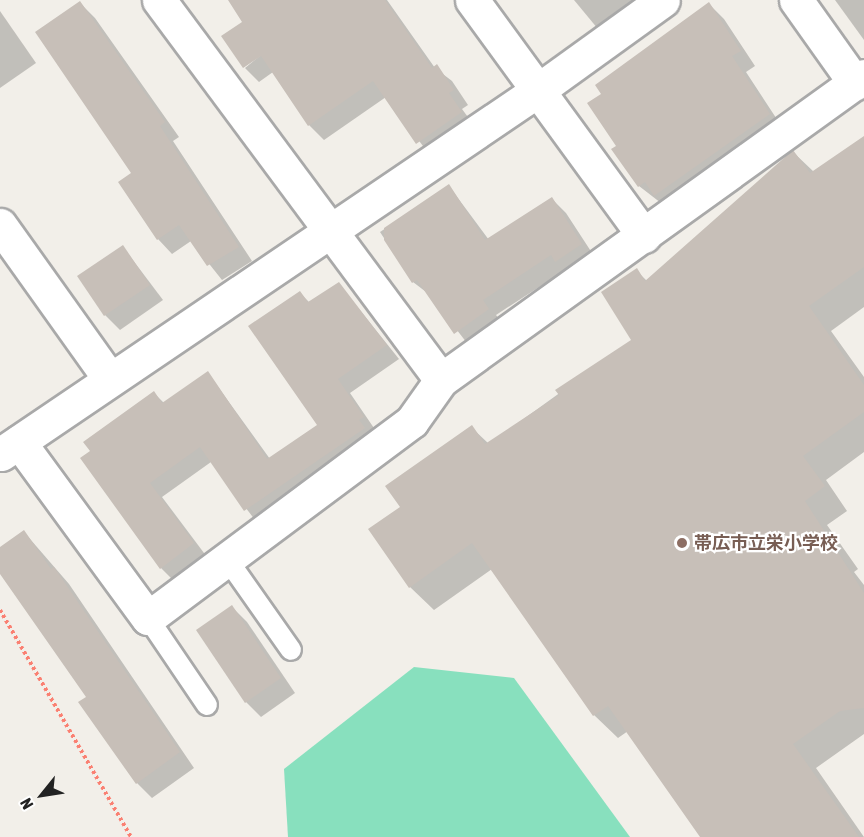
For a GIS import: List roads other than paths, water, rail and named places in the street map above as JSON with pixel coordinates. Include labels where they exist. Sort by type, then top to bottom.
[{"type":"street","points":[[159,0],[328,232],[441,380]]},
{"type":"street","points":[[472,0],[644,236]]},
{"type":"street","points":[[663,0],[537,91],[9,449],[148,618],[412,421],[441,380],[859,80],[796,0]]},
{"type":"street","points":[[0,225],[110,379]]},
{"type":"lane","points":[[226,559],[291,650]]},
{"type":"lane","points":[[148,618],[207,705]]},
{"type":"place","name":"帯広市立栄小学校","points":[[682,543]]}]
